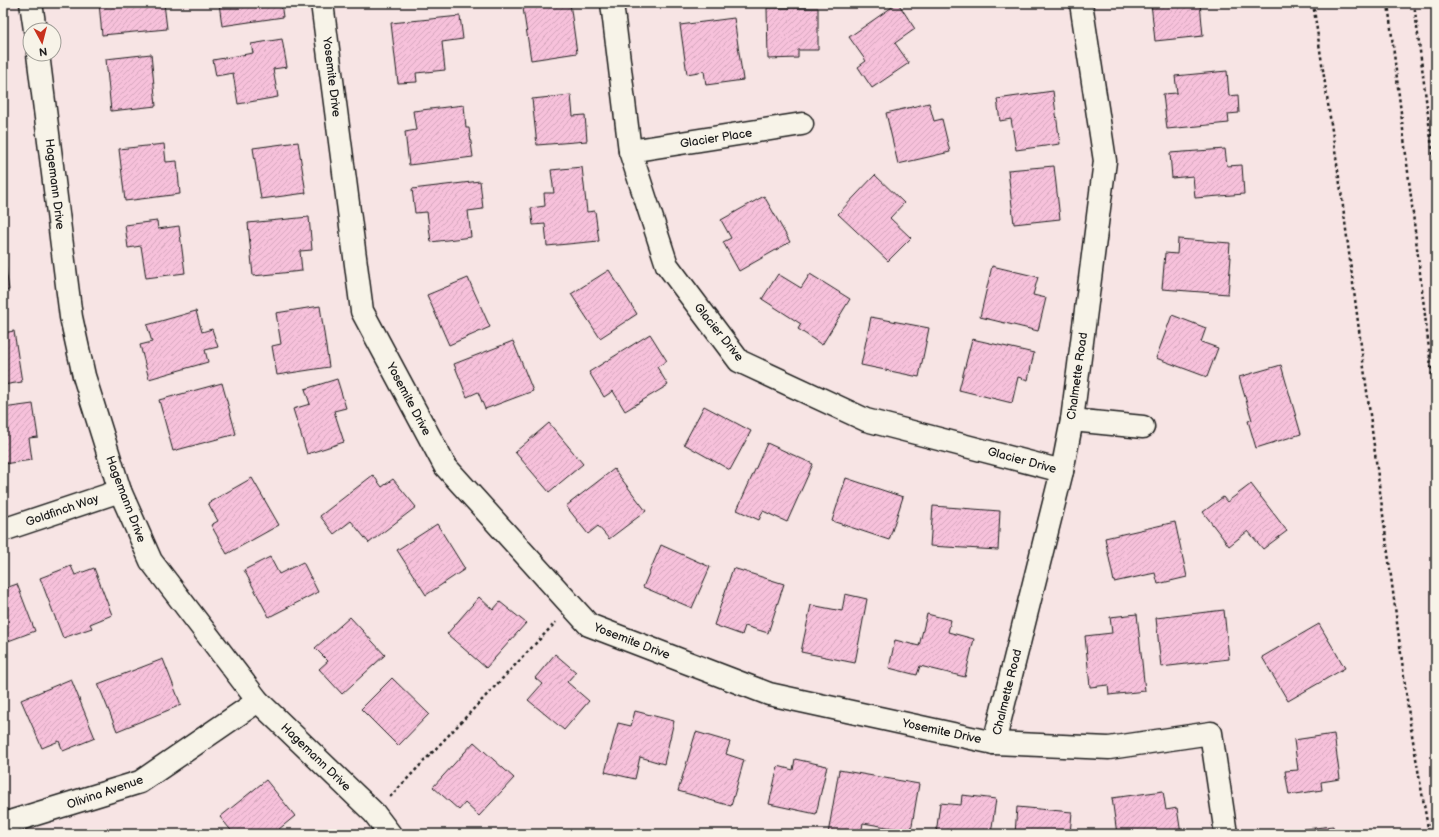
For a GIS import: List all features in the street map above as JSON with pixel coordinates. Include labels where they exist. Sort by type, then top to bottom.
[{"type":"street","points":[[31,3],[34,22]]},
{"type":"street","name":"Yosemite Drive","points":[[322,3],[362,311],[445,466],[589,625],[769,694],[994,743],[1109,748],[1211,733],[1226,834]]},
{"type":"street","name":"Glacier Drive","points":[[612,3],[630,151],[666,265],[739,361],[866,420],[1062,471]]},
{"type":"street","name":"Chalmette Road","points":[[994,743],[1062,471],[1072,420],[1105,161],[1081,3]]},
{"type":"street","name":"Hagemann Drive","points":[[39,62],[71,317],[84,376],[120,490],[151,561],[258,701],[374,813],[390,834]]},
{"type":"street","name":"Glacier Place","points":[[630,151],[802,124]]},
{"type":"street","points":[[1072,420],[1144,427]]},
{"type":"street","name":"Goldfinch Way","points":[[3,530],[120,490]]},
{"type":"street","name":"Olivina Avenue","points":[[3,824],[140,782],[258,701]]},
{"type":"path","points":[[1313,3],[1341,190],[1410,723],[1430,834]]},
{"type":"path","points":[[1388,3],[1436,408]]},
{"type":"path","points":[[1414,3],[1436,179]]},
{"type":"path","points":[[374,813],[571,605]]},
{"type":"building","points":[[99,3],[164,3],[167,29],[102,35]]},
{"type":"building","points":[[219,3],[281,3],[283,17],[222,26]]},
{"type":"building","points":[[570,3],[577,53],[531,60],[523,8]]},
{"type":"building","points":[[898,3],[915,29],[895,43],[909,63],[872,88],[858,67],[866,61],[849,37]]},
{"type":"building","points":[[1151,3],[1200,3],[1203,36],[1155,41]]},
{"type":"building","points":[[767,8],[818,8],[818,50],[798,50],[798,58],[768,59]]},
{"type":"building","points":[[460,16],[463,39],[442,42],[445,70],[416,73],[417,82],[398,83],[391,23]]},
{"type":"building","points":[[734,18],[743,80],[706,85],[704,71],[687,74],[680,25]]},
{"type":"building","points":[[282,39],[287,67],[273,69],[278,97],[238,104],[233,73],[216,76],[213,60],[253,53],[251,44]]},
{"type":"building","points":[[151,54],[156,106],[111,111],[106,59]]},
{"type":"building","points":[[1227,71],[1229,96],[1238,95],[1239,113],[1228,114],[1229,123],[1167,129],[1163,94],[1177,93],[1175,76]]},
{"type":"building","points":[[1053,91],[1060,144],[1016,150],[1011,119],[1000,121],[997,99]]},
{"type":"building","points":[[571,95],[573,116],[585,115],[587,141],[537,145],[532,99]]},
{"type":"building","points":[[929,103],[934,121],[942,119],[950,152],[898,164],[886,113]]},
{"type":"building","points":[[464,105],[466,128],[469,128],[473,157],[409,165],[405,132],[416,130],[413,111]]},
{"type":"building","points":[[298,142],[306,193],[261,199],[253,148]]},
{"type":"building","points":[[164,144],[166,162],[177,161],[180,194],[125,201],[119,149]]},
{"type":"building","points":[[1225,149],[1227,166],[1242,165],[1244,194],[1195,198],[1193,176],[1172,178],[1170,153]]},
{"type":"building","points":[[1054,166],[1060,219],[1014,224],[1008,170]]},
{"type":"building","points":[[582,167],[587,212],[595,211],[599,241],[547,246],[545,224],[533,225],[531,208],[545,206],[544,193],[554,193],[551,170]]},
{"type":"building","points":[[875,175],[904,203],[890,218],[911,238],[888,261],[838,214]]},
{"type":"building","points":[[480,181],[483,209],[468,211],[471,237],[431,242],[427,212],[415,213],[412,189]]},
{"type":"building","points":[[764,196],[790,242],[739,271],[723,242],[731,238],[721,220]]},
{"type":"building","points":[[309,217],[312,250],[300,251],[302,271],[253,276],[248,223]]},
{"type":"building","points":[[157,221],[158,229],[179,226],[185,273],[146,278],[141,246],[128,248],[125,225]]},
{"type":"building","points":[[1178,239],[1230,243],[1229,257],[1231,257],[1228,294],[1162,289],[1165,253],[1177,254]]},
{"type":"building","points":[[3,249],[9,290],[3,291]]},
{"type":"building","points":[[992,266],[1038,277],[1033,295],[1046,298],[1038,331],[980,317]]},
{"type":"building","points":[[609,270],[637,314],[600,338],[571,294]]},
{"type":"building","points":[[778,274],[801,288],[810,274],[850,299],[822,345],[798,329],[801,324],[762,299]]},
{"type":"building","points":[[468,278],[490,327],[449,345],[427,295]]},
{"type":"building","points":[[320,306],[329,367],[277,375],[272,346],[281,344],[276,313]]},
{"type":"building","points":[[196,311],[202,332],[212,329],[218,347],[205,350],[208,362],[149,379],[140,345],[152,342],[147,325]]},
{"type":"building","points":[[1172,315],[1206,328],[1201,342],[1218,348],[1207,377],[1156,358]]},
{"type":"building","points":[[871,317],[929,328],[919,377],[861,365]]},
{"type":"building","points":[[14,331],[22,382],[3,385],[3,333]]},
{"type":"building","points":[[650,334],[667,361],[657,367],[668,385],[625,411],[613,391],[604,397],[589,372]]},
{"type":"building","points":[[972,339],[1034,353],[1028,380],[1018,377],[1012,403],[959,390]]},
{"type":"building","points":[[513,341],[533,391],[485,409],[478,392],[467,397],[454,364]]},
{"type":"building","points":[[1281,365],[1301,434],[1256,448],[1248,421],[1252,420],[1239,377]]},
{"type":"building","points":[[337,379],[346,408],[334,411],[344,442],[307,454],[293,409],[310,404],[305,389]]},
{"type":"building","points":[[222,383],[236,434],[173,451],[159,400]]},
{"type":"building","points":[[33,404],[38,437],[29,438],[32,460],[3,464],[3,408]]},
{"type":"building","points":[[704,406],[751,431],[730,470],[684,444]]},
{"type":"building","points":[[549,423],[583,464],[549,492],[515,452]]},
{"type":"building","points":[[767,443],[813,464],[787,522],[763,511],[759,520],[737,510]]},
{"type":"building","points":[[614,469],[646,511],[609,539],[598,526],[588,534],[566,506]]},
{"type":"building","points":[[373,475],[382,487],[393,479],[416,507],[369,543],[351,521],[334,534],[320,516]]},
{"type":"building","points":[[252,478],[279,525],[227,554],[211,525],[218,521],[208,503]]},
{"type":"building","points":[[846,478],[903,497],[889,540],[832,521]]},
{"type":"building","points":[[1251,484],[1287,531],[1263,549],[1248,531],[1229,546],[1203,512],[1223,497],[1227,502]]},
{"type":"building","points":[[933,506],[1000,511],[998,550],[930,546]]},
{"type":"building","points":[[1175,522],[1187,577],[1158,584],[1155,573],[1114,582],[1105,538]]},
{"type":"building","points":[[437,524],[465,569],[426,595],[397,550]]},
{"type":"building","points":[[661,545],[710,567],[692,608],[643,587]]},
{"type":"building","points":[[270,557],[279,574],[303,562],[318,592],[269,617],[244,570]]},
{"type":"building","points":[[71,566],[75,575],[94,568],[112,615],[90,624],[92,628],[63,638],[40,578]]},
{"type":"building","points":[[733,568],[784,584],[768,633],[745,626],[742,635],[714,625]]},
{"type":"building","points":[[17,584],[35,631],[3,643],[3,589]]},
{"type":"building","points":[[845,594],[867,599],[855,663],[801,652],[811,605],[842,611]]},
{"type":"building","points":[[479,597],[493,610],[500,602],[526,623],[486,668],[447,634]]},
{"type":"building","points":[[1224,610],[1229,659],[1161,667],[1156,618]]},
{"type":"building","points":[[927,614],[951,620],[948,632],[974,639],[965,677],[920,666],[917,675],[889,668],[895,640],[919,646]]},
{"type":"building","points":[[1137,614],[1145,691],[1109,695],[1108,685],[1090,687],[1085,636],[1112,633],[1110,617]]},
{"type":"building","points":[[350,617],[385,655],[342,694],[319,669],[328,661],[315,648]]},
{"type":"building","points":[[1319,624],[1345,668],[1288,701],[1262,657]]},
{"type":"building","points":[[555,654],[576,672],[567,682],[589,701],[564,730],[528,700],[542,684],[535,678]]},
{"type":"building","points":[[163,659],[181,705],[117,731],[98,684]]},
{"type":"building","points":[[392,678],[429,714],[398,746],[361,709]]},
{"type":"building","points":[[71,679],[95,738],[63,751],[59,741],[42,748],[21,700]]},
{"type":"building","points":[[635,711],[674,721],[664,764],[640,757],[635,779],[605,772],[618,723],[631,726]]},
{"type":"building","points":[[696,732],[730,742],[726,754],[744,760],[731,806],[678,791]]},
{"type":"building","points":[[1334,734],[1340,779],[1321,782],[1322,790],[1289,795],[1285,771],[1298,770],[1294,740]]},
{"type":"building","points":[[474,742],[514,778],[479,816],[465,803],[459,810],[433,787]]},
{"type":"building","points":[[795,759],[827,766],[816,814],[769,804],[778,766],[793,770]]},
{"type":"building","points":[[839,770],[919,784],[911,831],[863,823],[861,834],[828,834]]},
{"type":"building","points":[[266,780],[295,816],[273,834],[234,834],[220,817]]},
{"type":"building","points":[[1163,791],[1166,810],[1177,808],[1181,834],[1117,834],[1112,798]]},
{"type":"building","points":[[962,795],[996,799],[991,834],[936,834],[940,803],[961,805]]},
{"type":"building","points":[[1017,807],[1072,812],[1070,834],[1015,834]]},
{"type":"building","points":[[1333,826],[1334,834],[1288,834],[1287,831]]}]
